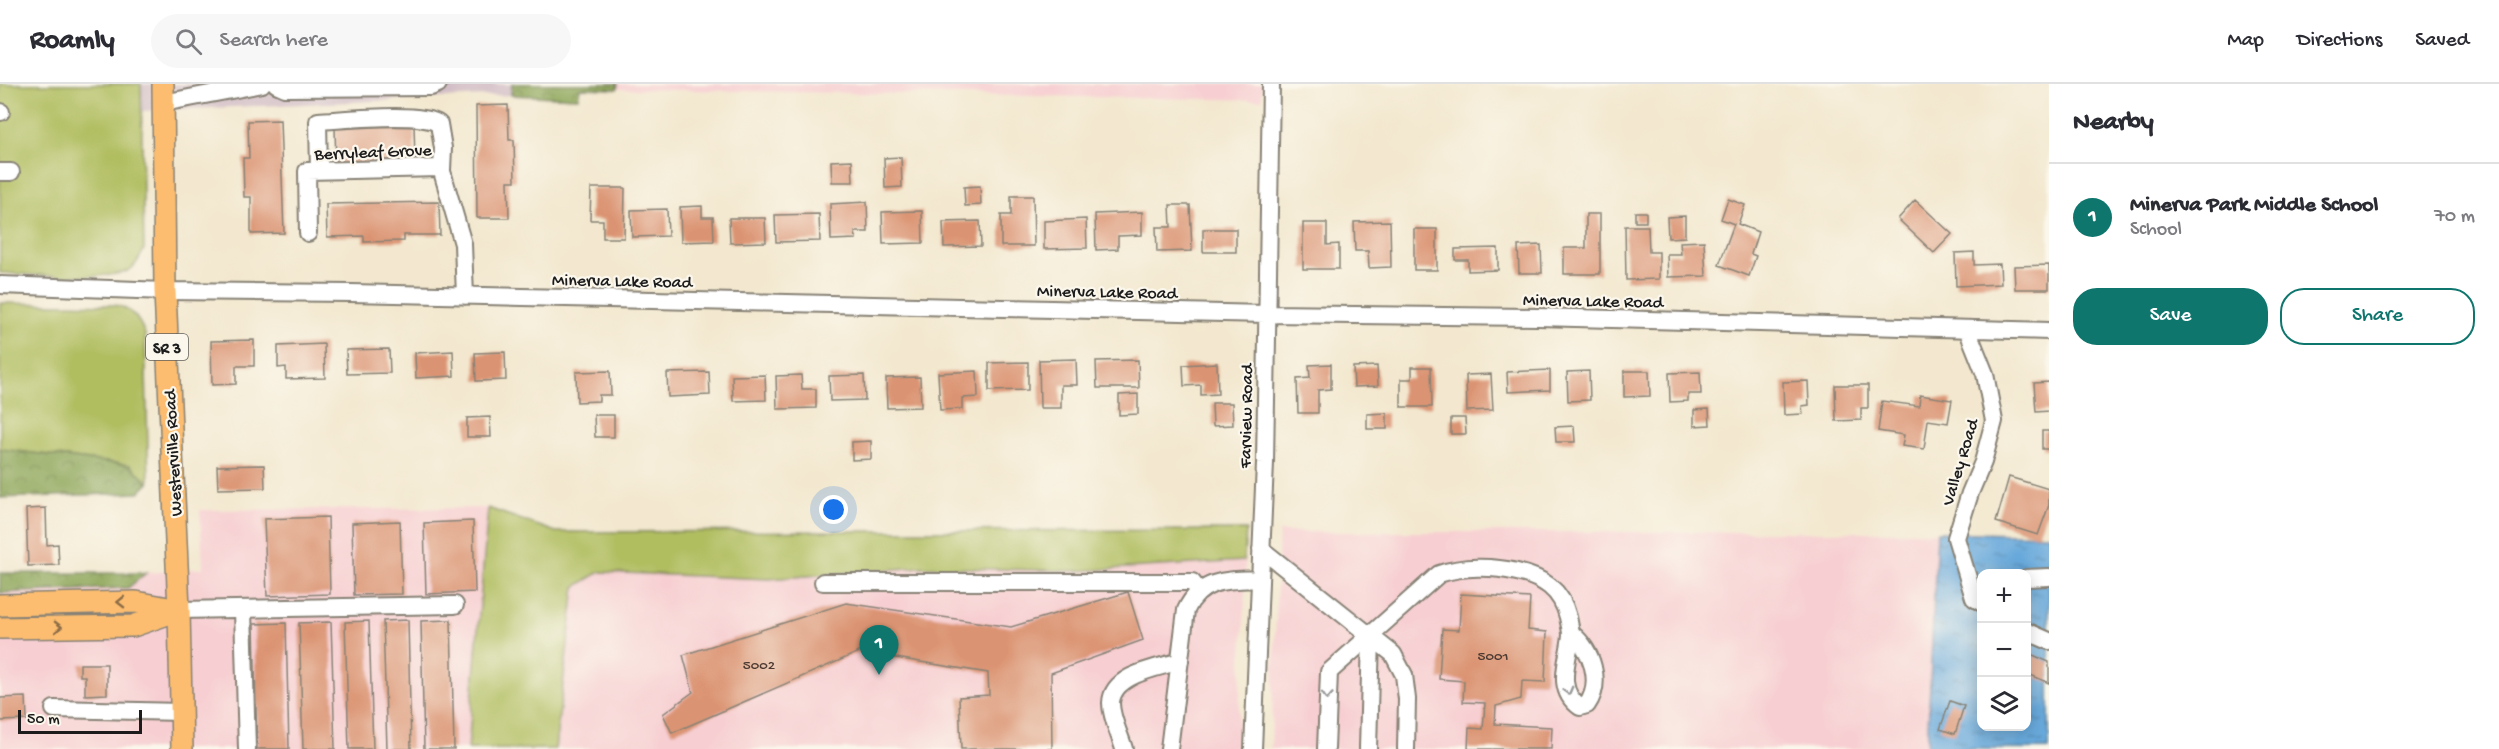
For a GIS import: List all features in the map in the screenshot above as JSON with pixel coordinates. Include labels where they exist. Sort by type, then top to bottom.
[{"type":"main road","name":"Westerville Road","points":[[163,94],[165,291],[179,610],[182,749]]},
{"type":"main road","points":[[0,605],[136,602],[179,610]]},
{"type":"main road","points":[[0,628],[133,626],[179,610]]},
{"type":"street","points":[[163,94],[262,84]]},
{"type":"street","points":[[276,84],[285,88],[431,87],[438,84]]},
{"type":"street","name":"Farview Road","points":[[1253,749],[1262,549],[1271,84]]},
{"type":"street","points":[[319,171],[318,121],[414,117],[433,120],[439,124],[443,148],[442,170]]},
{"type":"street","name":"Berryleaf Grove","points":[[308,233],[307,171],[442,170],[463,244],[465,296]]},
{"type":"street","name":"Minerva Lake Road","points":[[0,285],[165,291],[1266,314],[1538,317],[2049,331]]},
{"type":"street","name":"Valley Road","points":[[1967,329],[1985,374],[1994,421],[1983,462],[1970,492],[1956,538],[1977,593]]},
{"type":"street","points":[[1262,549],[1393,654],[1404,675],[1407,699],[1406,749]]},
{"type":"street","points":[[1326,749],[1329,672],[1439,574],[1458,568],[1510,570],[1533,576],[1553,586],[1565,605],[1571,633]]},
{"type":"street","points":[[2031,578],[2049,577]]},
{"type":"street","points":[[1169,749],[1186,610],[1199,591],[1220,582],[1260,579]]},
{"type":"street","points":[[823,582],[1192,582],[1199,591]]},
{"type":"street","points":[[179,610],[455,605]]},
{"type":"street","points":[[243,610],[247,749]]},
{"type":"street","points":[[2031,633],[2049,641]]},
{"type":"street","points":[[1368,749],[1371,636]]},
{"type":"street","points":[[1124,749],[1111,703],[1119,684],[1128,678],[1180,661]]},
{"type":"street","points":[[54,709],[181,712]]},
{"type":"shaded area","points":[[141,84],[512,84],[511,95],[142,111]]},
{"type":"shaded area","points":[[618,84],[1262,84],[1262,100],[617,89]]},
{"type":"shaded area","points":[[488,508],[468,749],[0,749],[0,593],[128,588],[146,573],[203,568],[200,510]]},
{"type":"shaded area","points":[[532,524],[556,532],[1246,530],[1245,601],[1237,749],[509,749]]},
{"type":"shaded area","points":[[1279,532],[1937,532],[1927,749],[1271,749]]},
{"type":"green space","points":[[0,84],[141,84],[144,249],[131,269],[122,273],[89,276],[0,273]]},
{"type":"green space","points":[[512,84],[618,84],[617,89],[580,88],[578,98],[511,95]]},
{"type":"green space","points":[[0,303],[116,305],[134,315],[145,334],[149,483],[130,465],[0,449]]},
{"type":"green space","points":[[0,449],[130,465],[149,483],[139,493],[0,498]]},
{"type":"green space","points":[[488,508],[556,532],[1246,530],[1244,561],[1077,571],[921,567],[769,579],[600,572],[575,587],[555,749],[468,749]]},
{"type":"green space","points":[[0,573],[146,573],[128,588],[0,593]]},
{"type":"water","points":[[1937,532],[2049,535],[2049,749],[1927,749]]},
{"type":"building","points":[[508,105],[509,140],[514,140],[515,181],[508,181],[509,218],[477,218],[476,106]]},
{"type":"building","points":[[280,120],[284,233],[251,234],[251,197],[244,197],[243,158],[249,158],[248,121]]},
{"type":"building","points":[[414,124],[415,162],[336,164],[335,127]]},
{"type":"building","points":[[901,157],[902,187],[885,188],[884,158]]},
{"type":"building","points":[[852,160],[853,182],[832,182],[831,161]]},
{"type":"building","points":[[980,186],[981,205],[965,206],[964,187]]},
{"type":"building","points":[[591,188],[625,188],[624,238],[603,238],[603,220],[590,220]]},
{"type":"building","points":[[1011,196],[1033,196],[1034,246],[1001,246],[1001,215],[1011,215]]},
{"type":"building","points":[[1728,199],[1745,205],[1738,224],[1758,232],[1751,254],[1756,256],[1749,276],[1719,265],[1734,224],[1721,219]]},
{"type":"building","points":[[1915,200],[1952,234],[1934,253],[1898,219]]},
{"type":"building","points":[[439,202],[440,235],[404,235],[404,241],[364,242],[364,236],[327,237],[326,204]]},
{"type":"building","points":[[867,202],[868,232],[855,232],[856,239],[831,240],[830,204]]},
{"type":"building","points":[[1170,205],[1190,205],[1192,251],[1157,252],[1156,227],[1171,227]]},
{"type":"building","points":[[702,206],[702,217],[713,217],[714,241],[681,242],[680,207]]},
{"type":"building","points":[[667,209],[668,236],[632,237],[631,210]]},
{"type":"building","points":[[922,211],[923,243],[883,244],[882,212]]},
{"type":"building","points":[[1142,212],[1142,235],[1118,236],[1118,249],[1096,250],[1095,214]]},
{"type":"building","points":[[1635,212],[1646,212],[1646,222],[1635,222]]},
{"type":"building","points":[[819,214],[820,241],[776,242],[775,215]]},
{"type":"building","points":[[1586,214],[1600,214],[1600,274],[1564,274],[1564,248],[1586,248]]},
{"type":"building","points":[[1685,216],[1685,237],[1668,238],[1667,217]]},
{"type":"building","points":[[729,218],[765,218],[766,242],[730,243]]},
{"type":"building","points":[[1086,219],[1087,248],[1044,249],[1044,221]]},
{"type":"building","points":[[980,221],[981,246],[944,247],[943,222]]},
{"type":"building","points":[[1390,221],[1391,267],[1369,268],[1368,251],[1355,251],[1354,222]]},
{"type":"building","points":[[1303,223],[1327,223],[1327,245],[1339,244],[1339,269],[1303,269]]},
{"type":"building","points":[[1625,226],[1648,226],[1649,252],[1659,252],[1659,279],[1626,280]]},
{"type":"building","points":[[1203,229],[1236,229],[1236,252],[1203,252]]},
{"type":"building","points":[[1414,229],[1437,229],[1437,270],[1414,270]]},
{"type":"building","points":[[1704,241],[1706,276],[1668,277],[1667,254],[1681,254],[1680,242]]},
{"type":"building","points":[[1541,245],[1542,273],[1519,273],[1518,246]]},
{"type":"building","points":[[1498,248],[1498,270],[1468,271],[1468,260],[1455,260],[1455,249]]},
{"type":"building","points":[[1974,252],[1974,265],[2000,264],[2001,284],[1956,286],[1955,253]]},
{"type":"building","points":[[2049,265],[2049,289],[2015,289],[2014,266]]},
{"type":"building","points":[[254,340],[254,366],[236,366],[236,384],[212,385],[211,341]]},
{"type":"building","points":[[324,344],[325,378],[286,379],[286,367],[278,368],[278,346]]},
{"type":"building","points":[[389,349],[390,373],[347,374],[346,350]]},
{"type":"building","points":[[453,351],[454,376],[416,378],[415,353]]},
{"type":"building","points":[[505,352],[506,380],[476,381],[475,353]]},
{"type":"building","points":[[1076,359],[1077,385],[1061,385],[1061,408],[1040,408],[1039,360]]},
{"type":"building","points":[[1138,360],[1139,388],[1097,388],[1096,361]]},
{"type":"building","points":[[1028,362],[1028,390],[989,391],[989,363]]},
{"type":"building","points":[[1217,363],[1218,394],[1201,395],[1201,385],[1184,386],[1183,365]]},
{"type":"building","points":[[1331,364],[1331,389],[1318,390],[1318,413],[1298,413],[1297,379],[1310,378],[1309,365]]},
{"type":"building","points":[[1377,366],[1378,386],[1354,387],[1353,367]]},
{"type":"building","points":[[1412,367],[1431,367],[1432,407],[1401,407],[1401,379],[1412,379]]},
{"type":"building","points":[[1550,370],[1550,390],[1508,392],[1507,372]]},
{"type":"building","points":[[610,371],[611,395],[599,395],[599,401],[577,402],[576,372]]},
{"type":"building","points":[[977,371],[978,397],[962,398],[962,409],[940,410],[938,373]]},
{"type":"building","points":[[1589,371],[1590,400],[1568,401],[1567,372]]},
{"type":"building","points":[[1624,371],[1649,371],[1650,396],[1624,397]]},
{"type":"building","points":[[709,372],[710,395],[668,397],[667,373]]},
{"type":"building","points":[[1700,372],[1701,394],[1688,394],[1688,401],[1670,402],[1669,373]]},
{"type":"building","points":[[1491,374],[1493,410],[1467,411],[1466,375]]},
{"type":"building","points":[[765,375],[766,400],[733,401],[732,376]]},
{"type":"building","points":[[801,375],[802,389],[816,389],[816,408],[777,409],[776,376]]},
{"type":"building","points":[[864,375],[865,400],[830,401],[829,376]]},
{"type":"building","points":[[920,377],[921,407],[887,408],[886,378]]},
{"type":"building","points":[[1808,381],[1809,405],[1802,406],[1803,414],[1784,415],[1783,382]]},
{"type":"building","points":[[2049,382],[2049,411],[2036,412],[2034,383]]},
{"type":"building","points":[[1835,385],[1868,385],[1868,408],[1861,408],[1861,420],[1836,421]]},
{"type":"building","points":[[1138,394],[1138,414],[1119,415],[1119,395]]},
{"type":"building","points":[[1920,395],[1952,400],[1948,423],[1928,420],[1924,449],[1902,446],[1904,435],[1878,431],[1882,401],[1919,406]]},
{"type":"building","points":[[1212,403],[1232,403],[1233,425],[1213,426]]},
{"type":"building","points":[[1709,409],[1710,425],[1694,426],[1694,410]]},
{"type":"building","points":[[1387,413],[1387,429],[1367,429],[1367,414]]},
{"type":"building","points":[[594,415],[614,415],[614,437],[595,437]]},
{"type":"building","points":[[490,417],[491,437],[467,437],[467,418]]},
{"type":"building","points":[[1451,418],[1465,418],[1466,434],[1451,434]]},
{"type":"building","points":[[1574,426],[1575,442],[1556,442],[1555,427]]},
{"type":"building","points":[[2042,431],[2049,431],[2049,449],[2042,449]]},
{"type":"building","points":[[871,441],[871,459],[852,460],[852,442]]},
{"type":"building","points":[[264,465],[265,488],[218,489],[217,466]]},
{"type":"building","points":[[2009,477],[2049,489],[2049,505],[2038,535],[1996,522]]},
{"type":"building","points":[[46,508],[47,545],[58,544],[59,565],[28,566],[26,509]]},
{"type":"building","points":[[328,517],[330,594],[267,596],[264,519]]},
{"type":"building","points":[[400,521],[402,594],[354,595],[352,523]]},
{"type":"building","points":[[473,521],[475,592],[426,594],[424,523]]},
{"type":"building","points":[[1128,592],[1143,640],[1051,673],[1052,749],[961,749],[959,697],[989,695],[988,673],[859,652],[672,733],[663,714],[693,692],[683,655],[846,603],[1011,627]]},
{"type":"building","points":[[1461,594],[1530,598],[1528,630],[1547,632],[1545,682],[1522,681],[1521,699],[1496,706],[1495,724],[1552,727],[1551,749],[1468,749],[1469,728],[1483,729],[1485,703],[1463,702],[1464,681],[1439,679],[1442,629],[1459,630]]},
{"type":"building","points":[[408,620],[411,749],[387,749],[383,621]]},
{"type":"building","points":[[451,620],[454,749],[424,749],[421,621]]},
{"type":"building","points":[[369,621],[373,749],[349,749],[345,622]]},
{"type":"building","points":[[331,622],[335,749],[303,749],[299,623]]},
{"type":"building","points":[[286,623],[289,749],[257,749],[254,624]]},
{"type":"building","points":[[2031,654],[2049,662],[2049,683],[2031,675]]},
{"type":"building","points":[[80,664],[107,664],[107,694],[85,695],[85,676],[80,676]]},
{"type":"building","points":[[26,697],[27,720],[0,721],[0,698]]},
{"type":"building","points":[[1950,701],[1964,706],[1955,734],[1940,729]]},
{"type":"place","name":"Minerva Park Middle School","points":[[879,675]]}]
